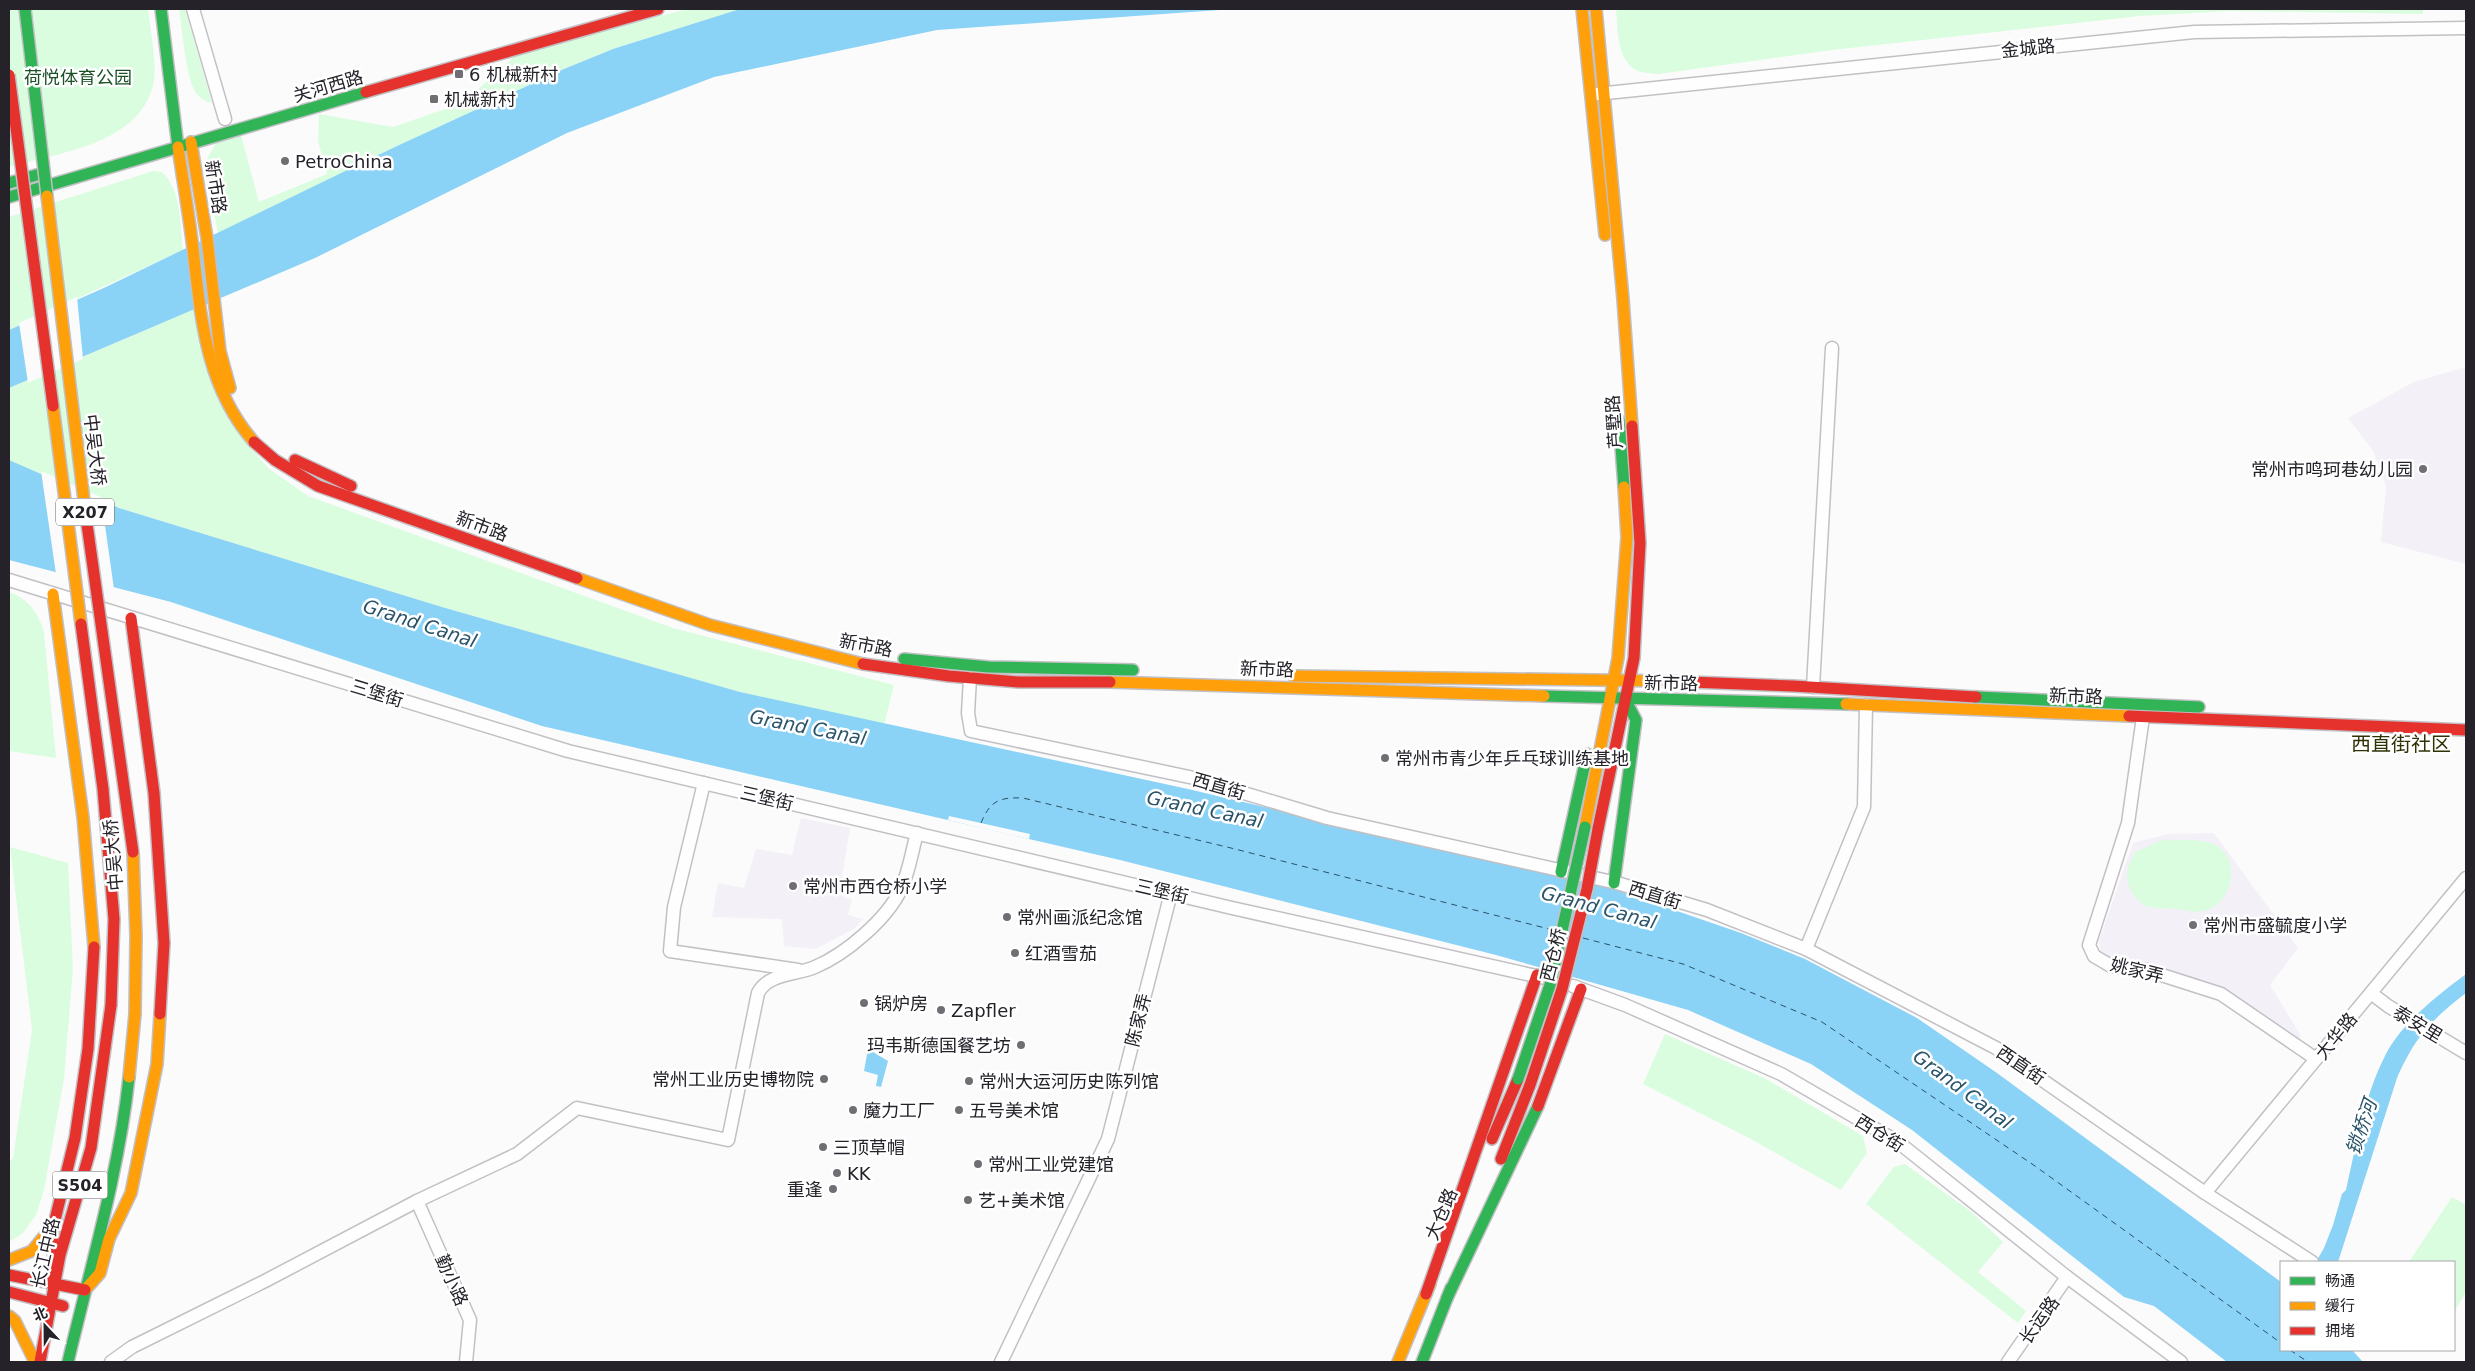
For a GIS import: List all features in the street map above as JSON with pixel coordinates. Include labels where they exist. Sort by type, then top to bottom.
[{"type":"main road","name":"中吴大桥","points":[[25,9],[76,448],[134,858],[135,1014]]},
{"type":"main road","points":[[36,9],[50,122]]},
{"type":"main road","name":"新市路","points":[[161,9],[173,135],[178,147],[207,354],[219,391],[235,418],[254,442],[274,458],[318,486],[710,625],[864,664],[970,678],[1019,682],[1147,682],[1610,699],[1866,705],[2466,730]]},
{"type":"main road","name":"关河西路","points":[[368,79],[618,9]]},
{"type":"main road","name":"关河西路","points":[[9,197],[191,142],[658,9]]},
{"type":"main road","name":"芦墅路","points":[[1582,9],[1612,298],[1617,383]]},
{"type":"main road","name":"芦墅路","points":[[1596,9],[1605,93],[1640,543],[1634,658],[1598,829]]},
{"type":"main road","name":"中吴大桥","points":[[9,75],[103,789],[114,919],[111,1006]]},
{"type":"main road","name":"新市路","points":[[173,135],[189,130],[207,238],[214,307],[227,382],[254,428],[275,444]]},
{"type":"main road","points":[[9,143],[19,210],[34,274]]},
{"type":"main road","points":[[54,150],[56,272]]},
{"type":"main road","points":[[9,183],[56,169]]},
{"type":"main road","name":"芦墅路","points":[[1585,827],[1618,658],[1627,537],[1619,412]]},
{"type":"main road","name":"新市路","points":[[289,455],[344,484],[485,536],[716,615],[866,655],[989,667],[1140,671]]},
{"type":"main road","points":[[53,594],[83,816],[94,952],[88,1049],[75,1138],[53,1228],[54,1285]]},
{"type":"main road","points":[[68,1362],[85,1290],[100,1273],[109,1239],[131,1193],[157,1064],[164,943],[154,793],[131,618]]},
{"type":"main road","name":"新市路","points":[[1278,675],[1628,680],[1813,687],[1922,695],[2466,720]]},
{"type":"main road","points":[[1561,872],[1594,723],[1610,699]]},
{"type":"main road","points":[[1614,883],[1636,720],[1625,699]]},
{"type":"main road","name":"西仓桥","points":[[1518,1079],[1550,985],[1585,827]]},
{"type":"main road","name":"西仓桥","points":[[1530,1086],[1562,989],[1587,888],[1598,829]]},
{"type":"main road","points":[[1426,1294],[1537,975]]},
{"type":"main road","points":[[1447,1298],[1540,1102],[1581,989]]},
{"type":"main road","name":"长江中路","points":[[40,1362],[60,1255],[91,1148],[100,1102],[111,1006]]},
{"type":"main road","name":"S504","points":[[85,1290],[105,1206],[126,1103],[135,1014]]},
{"type":"main road","name":"大仓路","points":[[1398,1362],[1518,1079]]},
{"type":"main road","name":"大仓路","points":[[1422,1362],[1530,1086]]},
{"type":"main road","points":[[9,1260],[32,1250],[53,1228],[91,1148]]},
{"type":"main road","points":[[105,1206],[109,1239]]},
{"type":"main road","points":[[9,1276],[85,1290]]},
{"type":"main road","points":[[9,1292],[51,1304],[80,1309]]},
{"type":"main road","points":[[9,1316],[15,1321],[35,1362]]},
{"type":"street","points":[[193,9],[225,119]]},
{"type":"street","name":"金城路","points":[[1591,95],[2194,32],[2466,28]]},
{"type":"street","points":[[1813,687],[1832,348]]},
{"type":"street","name":"三堡街","points":[[9,580],[568,751],[1171,893],[1537,975]]},
{"type":"street","name":"西直街","points":[[970,678],[968,713],[972,731],[1194,778],[1327,818],[1614,883],[1707,910],[1806,949],[1996,1048],[2205,1193],[2310,1261]]},
{"type":"street","points":[[1806,949],[1864,807],[1866,705]]},
{"type":"street","name":"姚家弄","points":[[2143,717],[2128,824],[2088,945],[2090,951],[2094,956],[2111,966],[2146,970],[2221,994],[2316,1059]]},
{"type":"street","points":[[704,783],[674,907],[670,950],[803,971]]},
{"type":"street","points":[[111,1362],[132,1347],[265,1281],[417,1201],[517,1154],[577,1108],[728,1140],[758,993],[762,985],[772,979],[816,967],[851,945],[886,913],[901,888],[917,833]]},
{"type":"street","name":"大华路","points":[[2205,1193],[2466,878]]},
{"type":"street","name":"陈家弄","points":[[1000,1362],[1108,1139],[1171,893]]},
{"type":"street","name":"西仓街","points":[[1537,975],[1625,1005],[1781,1074],[1898,1142],[2068,1277],[2181,1362]]},
{"type":"street","name":"泰安里","points":[[2371,992],[2388,1006],[2466,1053]]},
{"type":"street","name":"勤小路","points":[[417,1201],[470,1320],[466,1362]]},
{"type":"street","name":"长运路","points":[[2008,1362],[2068,1277]]},
{"type":"shaded area","name":"常州市鸣珂巷幼儿园","points":[[2466,367],[2466,564],[2381,542],[2386,486],[2374,452],[2348,418],[2414,382]]},
{"type":"shaded area","name":"常州市西仓桥小学","points":[[801,818],[850,828],[839,895],[852,900],[848,915],[863,919],[854,929],[815,949],[784,946],[782,919],[712,917],[718,883],[744,888],[756,849],[792,855]]},
{"type":"shaded area","name":"常州市盛毓度小学","points":[[2214,833],[2298,948],[2270,985],[2301,1036],[2298,1041],[2221,992],[2112,965],[2101,953],[2099,941],[2133,843],[2168,834]]},
{"type":"green space","name":"荷悦体育公园","points":[[9,9],[148,9],[155,74],[146,102],[134,119],[117,132],[96,142],[75,150],[9,167]]},
{"type":"green space","points":[[179,9],[185,9],[212,103],[200,97],[193,86],[187,65]]},
{"type":"green space","points":[[687,9],[740,9],[613,49],[564,69],[397,146],[218,234],[205,163],[216,143],[241,135],[259,202],[327,174],[318,141],[319,114],[393,127],[463,103],[517,54]]},
{"type":"green space","points":[[1616,9],[2423,9],[2423,14],[2230,11],[2140,16],[1832,50],[1658,74],[1638,71],[1626,60],[1618,35]]},
{"type":"green space","points":[[153,171],[162,172],[169,180],[177,198],[183,250],[9,330],[9,217]]},
{"type":"green space","points":[[195,309],[239,434],[268,468],[308,496],[673,628],[894,685],[884,725],[740,692],[442,607],[119,508],[9,460],[9,388]]},
{"type":"green space","points":[[9,592],[28,603],[36,614],[44,633],[56,758],[9,751]]},
{"type":"green space","points":[[2162,840],[2207,842],[2219,847],[2226,855],[2230,864],[2230,884],[2220,901],[2212,908],[2197,912],[2149,907],[2140,902],[2130,889],[2127,874],[2135,852]]},
{"type":"green space","points":[[10,847],[68,863],[73,969],[64,1079],[44,1190],[36,1215],[22,1234],[9,1242],[9,1162],[13,1158],[32,1030]]},
{"type":"green space","points":[[1665,1034],[1766,1079],[1863,1136],[1867,1153],[1841,1190],[1749,1138],[1643,1084]]},
{"type":"green space","points":[[1905,1164],[1970,1211],[2003,1242],[1978,1272],[2026,1311],[2018,1323],[1866,1204],[1894,1167]]},
{"type":"green space","points":[[2452,1197],[2466,1205],[2466,1292],[2455,1310],[2455,1261],[2410,1261]]},
{"type":"water","points":[[740,9],[1233,9],[937,30],[714,77],[567,133],[315,258],[9,388],[9,330],[106,287],[397,146],[564,69],[613,49]]},
{"type":"water","name":"Grand Canal","points":[[9,460],[119,508],[442,607],[740,692],[1188,789],[1610,888],[1741,933],[1805,959],[1917,1018],[1997,1073],[2280,1281],[2280,1351],[2353,1351],[2363,1362],[2227,1362],[2154,1306],[2124,1297],[1912,1130],[1811,1064],[1688,1010],[1496,955],[1120,860],[542,726],[171,602],[9,560]]},
{"type":"water","name":"锁桥河","points":[[2466,974],[2466,993],[2425,1030],[2410,1051],[2397,1078],[2338,1261],[2317,1261],[2333,1225],[2342,1194],[2346,1190],[2357,1139],[2377,1073],[2399,1034],[2432,1001]]},
{"type":"water","points":[[868,1049],[888,1061],[881,1087],[876,1086],[878,1075],[864,1071]]},
{"type":"pier","points":[[77,297],[83,359],[28,383],[19,323]]},
{"type":"pier","points":[[41,471],[101,497],[114,589],[56,574]]},
{"type":"pier","points":[[949,816],[1030,834],[1029,839],[948,820]]},
{"type":"ferry route","points":[[981,823],[988,810],[996,802],[1008,798],[1023,798],[1231,848],[1553,930]]},
{"type":"ferry route","points":[[1583,938],[1683,964],[1822,1022],[2035,1166],[2280,1342]]},
{"type":"ferry route","points":[[2292,1351],[2308,1362]]},
{"type":"traffic: fast","points":[[25,9],[47,196]]},
{"type":"traffic: fast","points":[[161,9],[178,147]]},
{"type":"traffic: fast","points":[[9,197],[366,92]]},
{"type":"traffic: fast","points":[[9,183],[40,174]]},
{"type":"traffic: fast","points":[[1619,420],[1624,487]]},
{"type":"traffic: fast","points":[[904,659],[989,667],[1133,670]]},
{"type":"traffic: fast","points":[[1544,696],[1846,704]]},
{"type":"traffic: fast","points":[[1976,697],[2199,707]]},
{"type":"traffic: fast","points":[[1614,883],[1636,720],[1625,699]]},
{"type":"traffic: fast","points":[[1561,872],[1587,754]]},
{"type":"traffic: fast","points":[[1518,1079],[1550,985],[1585,827]]},
{"type":"traffic: fast","points":[[68,1362],[111,1185],[129,1077]]},
{"type":"traffic: fast","points":[[1447,1298],[1538,1106]]},
{"type":"traffic: fast","points":[[1422,1362],[1451,1288]]},
{"type":"traffic: slow","points":[[1582,9],[1605,235]]},
{"type":"traffic: slow","points":[[1596,9],[1623,299],[1632,426]]},
{"type":"traffic: slow","points":[[191,142],[207,238],[220,351],[230,388]]},
{"type":"traffic: slow","points":[[178,147],[199,301],[208,351],[225,398],[238,421],[254,442]]},
{"type":"traffic: slow","points":[[47,196],[86,517]]},
{"type":"traffic: slow","points":[[53,406],[81,624]]},
{"type":"traffic: slow","points":[[1585,827],[1618,658],[1627,537],[1624,487]]},
{"type":"traffic: slow","points":[[577,578],[710,625],[863,664]]},
{"type":"traffic: slow","points":[[53,594],[83,817],[94,947]]},
{"type":"traffic: slow","points":[[1294,676],[1665,681]]},
{"type":"traffic: slow","points":[[1110,682],[1544,696]]},
{"type":"traffic: slow","points":[[1846,704],[2129,716]]},
{"type":"traffic: slow","points":[[133,852],[136,936],[135,1014]]},
{"type":"traffic: slow","points":[[129,1077],[135,1014]]},
{"type":"traffic: slow","points":[[85,1290],[100,1273],[109,1239],[131,1193],[157,1064],[160,1014]]},
{"type":"traffic: slow","points":[[9,1260],[32,1251],[56,1222]]},
{"type":"traffic: slow","points":[[1398,1362],[1430,1284]]},
{"type":"traffic: slow","points":[[9,1316],[15,1321],[35,1362]]},
{"type":"traffic: jam","points":[[366,92],[658,9]]},
{"type":"traffic: jam","points":[[9,75],[53,406]]},
{"type":"traffic: jam","points":[[1598,829],[1634,658],[1640,543],[1632,426]]},
{"type":"traffic: jam","points":[[254,442],[275,460],[318,486],[577,578]]},
{"type":"traffic: jam","points":[[295,460],[351,486]]},
{"type":"traffic: jam","points":[[86,517],[133,852]]},
{"type":"traffic: jam","points":[[131,618],[154,793],[164,943],[160,1014]]},
{"type":"traffic: jam","points":[[81,624],[103,789],[114,919],[111,1005]]},
{"type":"traffic: jam","points":[[863,664],[949,676],[1019,682],[1110,682]]},
{"type":"traffic: jam","points":[[1665,681],[1793,686],[1976,697]]},
{"type":"traffic: jam","points":[[2129,716],[2466,730]]},
{"type":"traffic: jam","points":[[1530,1085],[1562,989],[1587,889],[1598,829]]},
{"type":"traffic: jam","points":[[54,1285],[53,1228],[75,1138],[88,1049],[94,947]]},
{"type":"traffic: jam","points":[[1426,1294],[1537,975]]},
{"type":"traffic: jam","points":[[1538,1106],[1581,989]]},
{"type":"traffic: jam","points":[[40,1362],[60,1255],[91,1148],[111,1005]]},
{"type":"traffic: jam","points":[[1492,1139],[1518,1079]]},
{"type":"traffic: jam","points":[[1501,1159],[1530,1085]]},
{"type":"traffic: jam","points":[[9,1275],[85,1290]]},
{"type":"traffic: jam","points":[[9,1292],[63,1306]]},
{"type":"place","name":"6 机械新村","points":[[459,74]]},
{"type":"place","name":"机械新村","points":[[434,99]]},
{"type":"place","name":"PetroChina","points":[[285,161]]},
{"type":"place","name":"常州市鸣珂巷幼儿园","points":[[2423,469]]},
{"type":"place","name":"常州市青少年乒乓球训练基地","points":[[1385,758]]},
{"type":"place","name":"常州市西仓桥小学","points":[[793,886]]},
{"type":"place","name":"常州画派纪念馆","points":[[1007,917]]},
{"type":"place","name":"常州市盛毓度小学","points":[[2193,925]]},
{"type":"place","name":"红酒雪茄","points":[[1015,953]]},
{"type":"place","name":"锅炉房","points":[[864,1003]]},
{"type":"place","name":"Zapfler","points":[[941,1010]]},
{"type":"place","name":"玛韦斯德国餐艺坊","points":[[1021,1045]]},
{"type":"place","name":"常州工业历史博物院","points":[[824,1079]]},
{"type":"place","name":"常州大运河历史陈列馆","points":[[969,1081]]},
{"type":"place","name":"魔力工厂","points":[[853,1110]]},
{"type":"place","name":"五号美术馆","points":[[959,1110]]},
{"type":"place","name":"三顶草帽","points":[[823,1147]]},
{"type":"place","name":"常州工业党建馆","points":[[978,1164]]},
{"type":"place","name":"KK","points":[[837,1173]]},
{"type":"place","name":"重逢","points":[[833,1189]]},
{"type":"place","name":"艺+美术馆","points":[[968,1200]]},
{"type":"district","name":"西直街社区","points":[[2401,744]]}]
